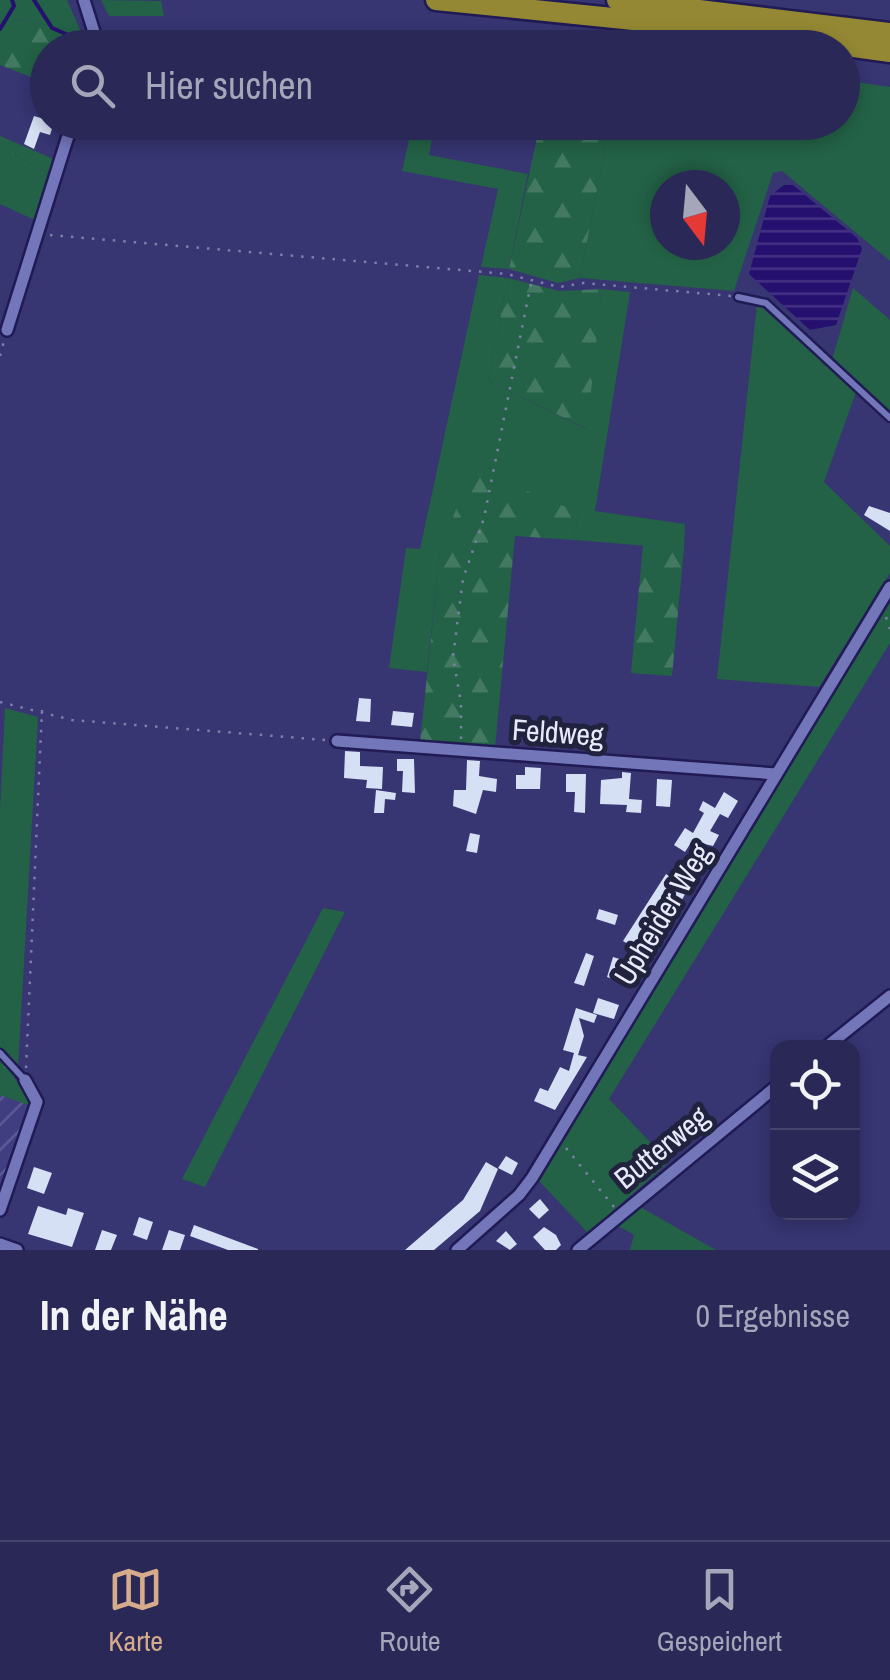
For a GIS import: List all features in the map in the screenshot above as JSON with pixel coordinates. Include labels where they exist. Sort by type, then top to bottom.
[{"type":"highway","points":[[436,0],[731,30]]},
{"type":"highway","points":[[617,0],[858,30]]},
{"type":"highway","points":[[860,30],[890,34]]},
{"type":"highway","points":[[860,48],[890,52]]},
{"type":"street","points":[[84,0],[93,30]]},
{"type":"street","points":[[7,330],[67,140]]},
{"type":"street","name":"Upheider Weg","points":[[457,1250],[520,1196],[890,587]]},
{"type":"street","name":"Feldweg","points":[[337,741],[776,774]]},
{"type":"street","points":[[835,1040],[890,996]]},
{"type":"street","points":[[0,1210],[37,1102],[26,1080]]},
{"type":"street","name":"Butterweg","points":[[578,1250],[618,1212],[770,1092]]},
{"type":"street","points":[[0,1244],[17,1250]]},
{"type":"lane","points":[[738,296],[766,303],[890,418]]},
{"type":"lane","points":[[0,1052],[26,1080]]},
{"type":"path","points":[[38,234],[532,278],[559,287],[584,283],[738,296]]},
{"type":"path","points":[[461,750],[461,703],[453,657],[462,579],[484,518],[532,278]]},
{"type":"path","points":[[0,356],[7,330]]},
{"type":"path","points":[[0,702],[72,720],[337,741]]},
{"type":"path","points":[[26,1080],[42,710]]},
{"type":"path","points":[[557,1138],[618,1212]]},
{"type":"shaded area","points":[[784,185],[793,185],[857,238],[862,249],[836,325],[810,330],[749,274],[770,196]]},
{"type":"shaded area","points":[[0,1095],[31,1106],[0,1195]]},
{"type":"green space","points":[[0,0],[67,0],[80,30],[24,20],[0,22]]},
{"type":"green space","points":[[101,0],[161,1],[164,16],[109,16]]},
{"type":"green space","points":[[24,20],[72,30],[30,30],[30,76],[0,65],[0,22]]},
{"type":"green space","points":[[860,83],[890,87],[890,261],[782,171],[773,173],[734,291],[580,278],[607,140],[860,140]]},
{"type":"green space","points":[[0,136],[56,160],[52,175],[0,147]]},
{"type":"green space","points":[[409,140],[432,140],[429,155],[528,174],[509,269],[481,267],[498,189],[402,171]]},
{"type":"green space","points":[[536,140],[607,140],[580,278],[558,283],[509,269]]},
{"type":"green space","points":[[0,147],[52,175],[37,221],[0,204]]},
{"type":"green space","points":[[479,275],[508,278],[488,381],[586,429],[602,289],[630,292],[595,511],[685,524],[684,549],[575,540],[578,512],[440,553],[427,672],[389,668],[406,548],[420,549]]},
{"type":"green space","points":[[508,278],[559,291],[602,289],[587,429],[488,381]]},
{"type":"green space","points":[[853,288],[890,320],[890,412],[832,360]]},
{"type":"green space","points":[[757,303],[856,392],[824,482],[890,546],[890,573],[819,687],[717,679]]},
{"type":"green space","points":[[471,468],[578,512],[575,540],[515,536],[495,747],[420,742],[440,553]]},
{"type":"green space","points":[[643,545],[684,549],[672,676],[631,673]]},
{"type":"green space","points":[[890,596],[890,643],[609,1099],[669,1162],[588,1233],[539,1181]]},
{"type":"green space","points":[[5,708],[38,717],[18,1068],[0,1038],[0,810]]},
{"type":"green space","points":[[323,908],[345,912],[205,1187],[182,1179]]},
{"type":"green space","points":[[0,1038],[18,1068],[14,1078],[29,1093],[31,1106],[0,1095]]},
{"type":"green space","points":[[635,1204],[716,1250],[630,1250],[634,1235],[613,1223]]},
{"type":"building","points":[[30,127],[30,140],[37,140],[34,149],[24,144]]},
{"type":"building","points":[[869,506],[890,513],[890,531],[864,515]]},
{"type":"building","points":[[359,698],[371,699],[370,722],[356,721]]},
{"type":"building","points":[[393,711],[414,713],[412,727],[391,725]]},
{"type":"building","points":[[345,751],[360,752],[360,766],[383,767],[382,789],[366,788],[367,780],[344,778]]},
{"type":"building","points":[[397,759],[414,759],[415,793],[402,792],[403,771],[397,771]]},
{"type":"building","points":[[467,760],[480,761],[479,776],[497,779],[496,792],[483,790],[476,814],[453,806],[454,790],[466,790]]},
{"type":"building","points":[[525,767],[541,768],[540,789],[516,789],[516,775],[525,775]]},
{"type":"building","points":[[622,772],[631,773],[629,799],[642,800],[641,813],[626,812],[627,805],[600,804],[601,780],[622,778]]},
{"type":"building","points":[[566,774],[586,774],[585,813],[574,812],[575,792],[566,792]]},
{"type":"building","points":[[657,779],[672,780],[670,807],[656,806]]},
{"type":"building","points":[[376,790],[396,793],[395,800],[385,799],[384,813],[374,813]]},
{"type":"building","points":[[724,792],[738,801],[728,818],[720,814],[710,831],[719,835],[713,846],[692,841],[685,852],[674,845],[685,828],[693,833],[704,813],[699,810],[703,801],[715,808]]},
{"type":"building","points":[[470,833],[480,835],[477,853],[466,851]]},
{"type":"building","points":[[684,863],[696,872],[679,906],[670,904],[649,938],[657,943],[650,955],[623,941],[666,874],[673,879]]},
{"type":"building","points":[[599,909],[618,915],[615,925],[596,919]]},
{"type":"building","points":[[586,953],[594,956],[584,986],[574,983]]},
{"type":"building","points":[[613,957],[636,964],[629,985],[607,977]]},
{"type":"building","points":[[598,998],[619,1005],[614,1019],[593,1013]]},
{"type":"building","points":[[576,1008],[597,1015],[594,1023],[579,1018],[584,1036],[578,1055],[587,1057],[555,1110],[534,1101],[540,1088],[548,1091],[560,1067],[569,1071],[574,1053],[563,1050]]},
{"type":"building","points":[[506,1156],[518,1163],[512,1175],[498,1168]]},
{"type":"building","points":[[486,1162],[498,1169],[480,1211],[434,1250],[405,1250],[463,1200]]},
{"type":"building","points":[[34,1167],[52,1173],[44,1194],[27,1188]]},
{"type":"building","points":[[540,1199],[549,1210],[539,1219],[529,1209]]},
{"type":"building","points":[[38,1206],[66,1215],[68,1208],[84,1213],[72,1247],[28,1234]]},
{"type":"building","points":[[139,1217],[153,1222],[147,1240],[133,1235]]},
{"type":"building","points":[[194,1225],[258,1250],[228,1250],[190,1236]]},
{"type":"building","points":[[544,1227],[556,1235],[561,1245],[556,1250],[545,1250],[533,1237]]},
{"type":"building","points":[[102,1230],[117,1235],[111,1250],[95,1250]]},
{"type":"building","points":[[169,1230],[185,1235],[180,1250],[162,1250]]},
{"type":"building","points":[[506,1231],[517,1244],[510,1250],[496,1241]]},
{"type":"waterway","points":[[0,29],[14,6],[12,0]]},
{"type":"waterway","points":[[34,0],[57,30]]}]
